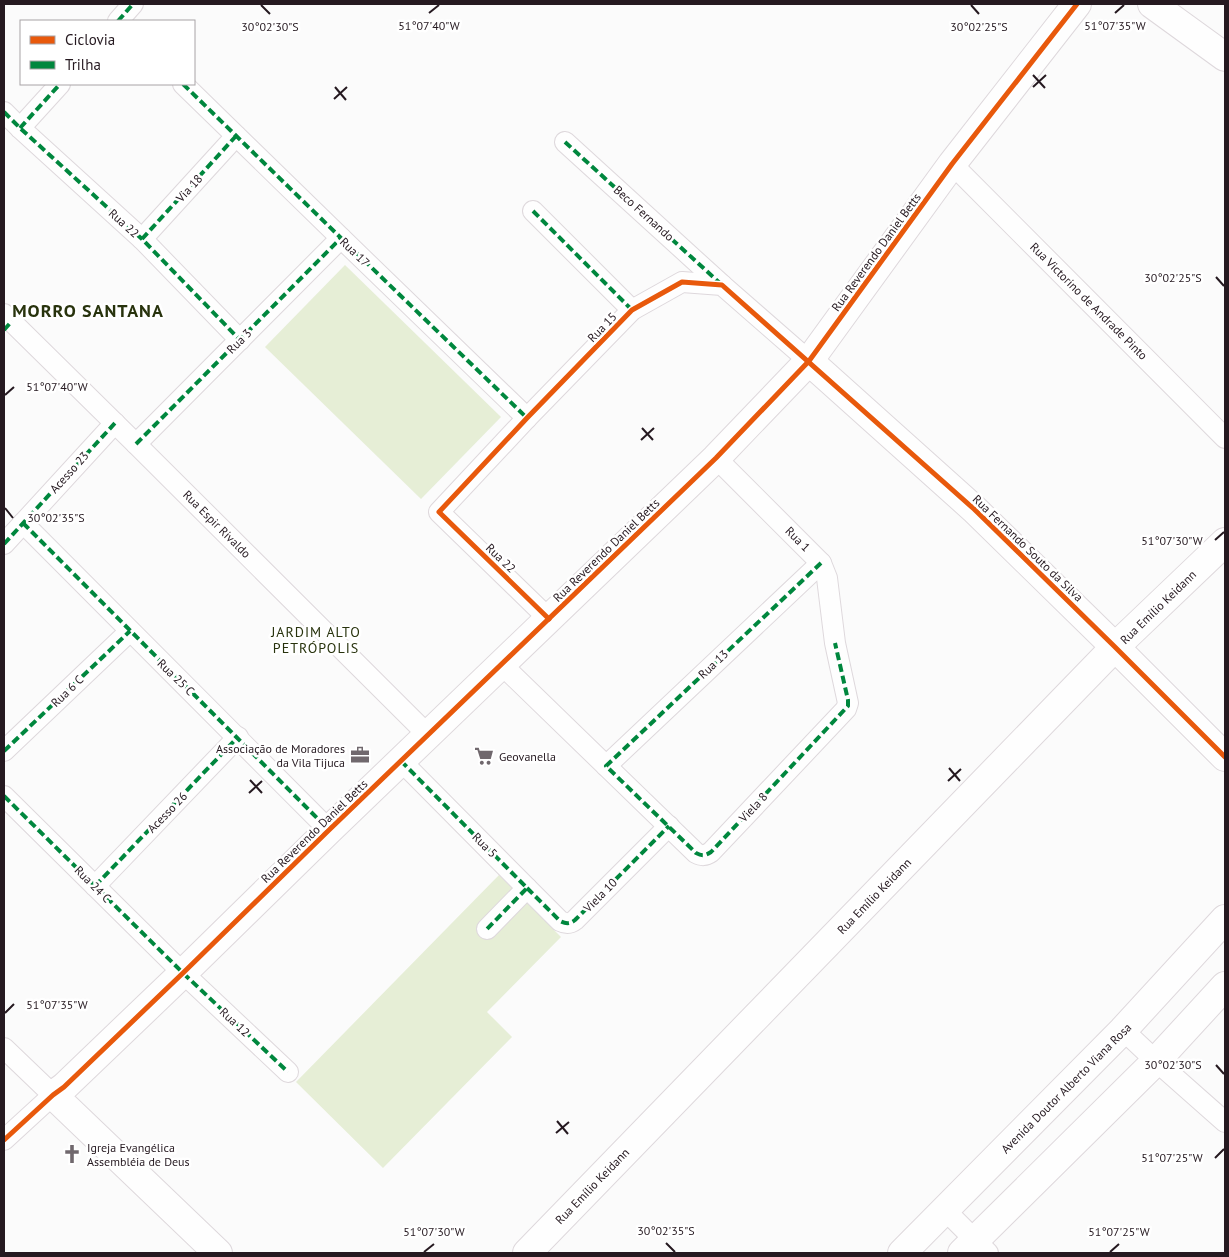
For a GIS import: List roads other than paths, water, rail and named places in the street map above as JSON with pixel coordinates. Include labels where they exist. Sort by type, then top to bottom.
[{"type":"street","points":[[120,20],[133,4]]},
{"type":"street","name":"Rua Reverendo Daniel Betts","points":[[4,1140],[64,1087],[716,458],[809,361],[952,164],[1077,4]]},
{"type":"street","points":[[1152,4],[1225,57]]},
{"type":"street","points":[[20,128],[59,85]]},
{"type":"street","name":"Rua 17","points":[[185,85],[527,418]]},
{"type":"street","name":"Rua 22","points":[[4,112],[142,239],[240,340]]},
{"type":"street","name":"Via 18","points":[[142,239],[236,136]]},
{"type":"street","name":"Beco Fernando","points":[[565,142],[722,285]]},
{"type":"street","name":"Rua Victorino de Andrade Pinto","points":[[952,164],[1225,438]]},
{"type":"street","points":[[533,210],[632,310]]},
{"type":"street","name":"Rua 3","points":[[136,444],[341,238]]},
{"type":"street","name":"Rua 15","points":[[439,512],[632,310],[682,282],[722,285]]},
{"type":"street","points":[[722,285],[809,361]]},
{"type":"street","name":"Rua Espir Rivaldo","points":[[6,322],[115,423],[428,735]]},
{"type":"street","name":"Rua Fernando Souto da Silva","points":[[809,361],[974,510],[1225,757]]},
{"type":"street","name":"Acesso 23","points":[[4,544],[115,423]]},
{"type":"street","name":"Rua 1","points":[[716,458],[821,563],[827,578],[835,643]]},
{"type":"street","name":"Rua 22","points":[[439,512],[549,619]]},
{"type":"street","name":"Rua 25 C","points":[[22,523],[329,830]]},
{"type":"street","name":"Rua Emílio Keidann","points":[[526,1253],[1115,647],[1225,542]]},
{"type":"street","name":"Rua 13","points":[[606,766],[821,563]]},
{"type":"street","name":"Rua 6 C","points":[[4,751],[130,632]]},
{"type":"street","name":"Viela 8","points":[[501,664],[696,853],[707,855],[848,706],[835,643]]},
{"type":"street","name":"Acesso 26","points":[[95,886],[238,737]]},
{"type":"street","name":"Rua 5","points":[[401,761],[527,888]]},
{"type":"street","name":"Rua 24 C","points":[[4,796],[183,973]]},
{"type":"street","name":"Viela 10","points":[[527,888],[560,921],[570,923],[669,826]]},
{"type":"street","points":[[487,929],[527,888]]},
{"type":"street","name":"Avenida Doutor Alberto Viana Rosa","points":[[902,1253],[1123,1030],[1225,919]]},
{"type":"street","name":"Rua 12","points":[[183,973],[288,1072]]},
{"type":"street","points":[[945,1210],[975,1249],[1156,1061],[1225,986]]},
{"type":"street","points":[[1123,1030],[1225,1122]]},
{"type":"street","points":[[4,1048],[218,1253]]},
{"type":"place","name":"Associação de Moradores da Vila Tijuca","points":[[360,755]]},
{"type":"place","name":"Geovanella","points":[[484,756]]},
{"type":"place","name":"Igreja Evangélica Assembléia de Deus","points":[[72,1154]]},
{"type":"district","name":"MORRO SANTANA","points":[[88,310]]},
{"type":"district","name":"JARDIM ALTO PETRÓPOLIS","points":[[316,640]]}]
